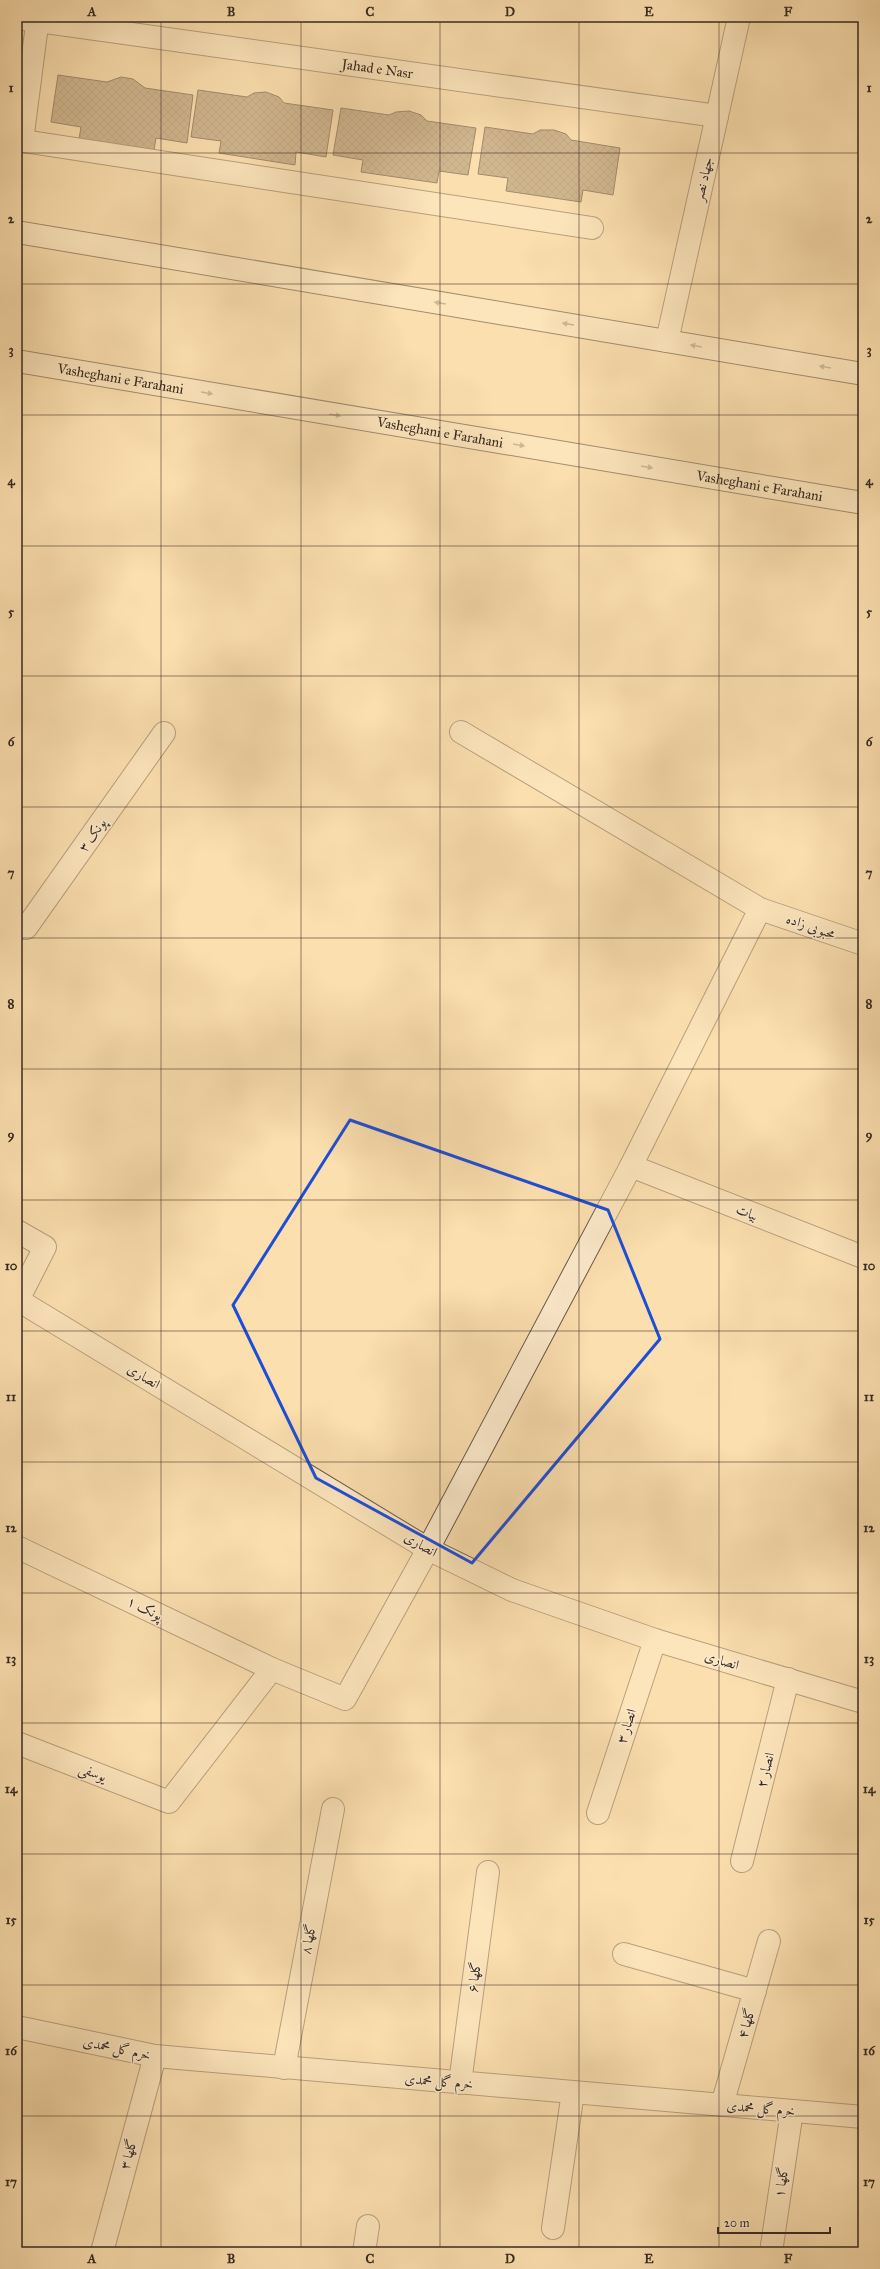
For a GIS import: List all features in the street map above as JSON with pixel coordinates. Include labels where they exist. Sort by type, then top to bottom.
[{"type":"street","name":"جهاد نصر","points":[[667,341],[739,17]]},
{"type":"street","name":"Jahad e Nasr","points":[[592,228],[20,140],[31,18],[717,116]]},
{"type":"street","points":[[17,232],[863,374]]},
{"type":"street","name":"Vasheghani e Farahani","points":[[17,360],[863,503]]},
{"type":"street","name":"محبوبی زاده","points":[[461,732],[760,909],[863,944]]},
{"type":"street","name":"پونک ۳","points":[[17,923],[26,928],[164,733]]},
{"type":"street","points":[[428,1549],[631,1166],[760,909]]},
{"type":"street","name":"بیات","points":[[631,1166],[863,1257]]},
{"type":"street","points":[[17,1231],[45,1247],[18,1301]]},
{"type":"street","name":"انصاری","points":[[18,1301],[428,1549],[512,1590],[655,1640],[863,1702]]},
{"type":"street","name":"پونک ۱","points":[[17,1547],[272,1669],[345,1699],[428,1549]]},
{"type":"street","name":"انصار ۳","points":[[598,1813],[655,1640]]},
{"type":"street","name":"یوسفی","points":[[17,1743],[169,1802],[272,1669]]},
{"type":"street","name":"انصار ۲","points":[[742,1861],[788,1679]]},
{"type":"street","name":"گلها ۸","points":[[284,2068],[333,1809]]},
{"type":"street","name":"گلها ۶","points":[[460,2083],[488,1872]]},
{"type":"street","name":"گلها ۴","points":[[722,2105],[769,1941]]},
{"type":"street","points":[[624,1954],[755,1991]]},
{"type":"street","name":"خرم گل محمدی","points":[[17,2027],[155,2056],[863,2117]]},
{"type":"street","name":"گلها ۳","points":[[102,2252],[155,2056]]},
{"type":"street","points":[[553,2228],[573,2092]]},
{"type":"street","name":"گلها ۱","points":[[771,2252],[792,2111]]},
{"type":"street","points":[[364,2252],[368,2226]]},
{"type":"highlighted area","points":[[350,1120],[608,1210],[660,1339],[472,1563],[316,1478],[233,1305]]},
{"type":"building","points":[[58,75],[107,82],[121,77],[133,79],[145,88],[193,95],[187,143],[156,138],[154,150],[79,139],[81,127],[51,122]]},
{"type":"building","points":[[198,90],[247,97],[254,93],[266,92],[279,97],[284,103],[333,110],[326,157],[296,152],[295,165],[219,153],[221,141],[191,137]]},
{"type":"building","points":[[341,108],[389,115],[396,112],[409,111],[421,115],[427,121],[476,128],[468,175],[439,171],[437,183],[361,172],[363,160],[333,155]]},
{"type":"building","points":[[485,127],[533,134],[540,130],[554,130],[566,134],[571,140],[620,148],[613,195],[583,190],[581,202],[506,191],[508,178],[478,174]]}]
